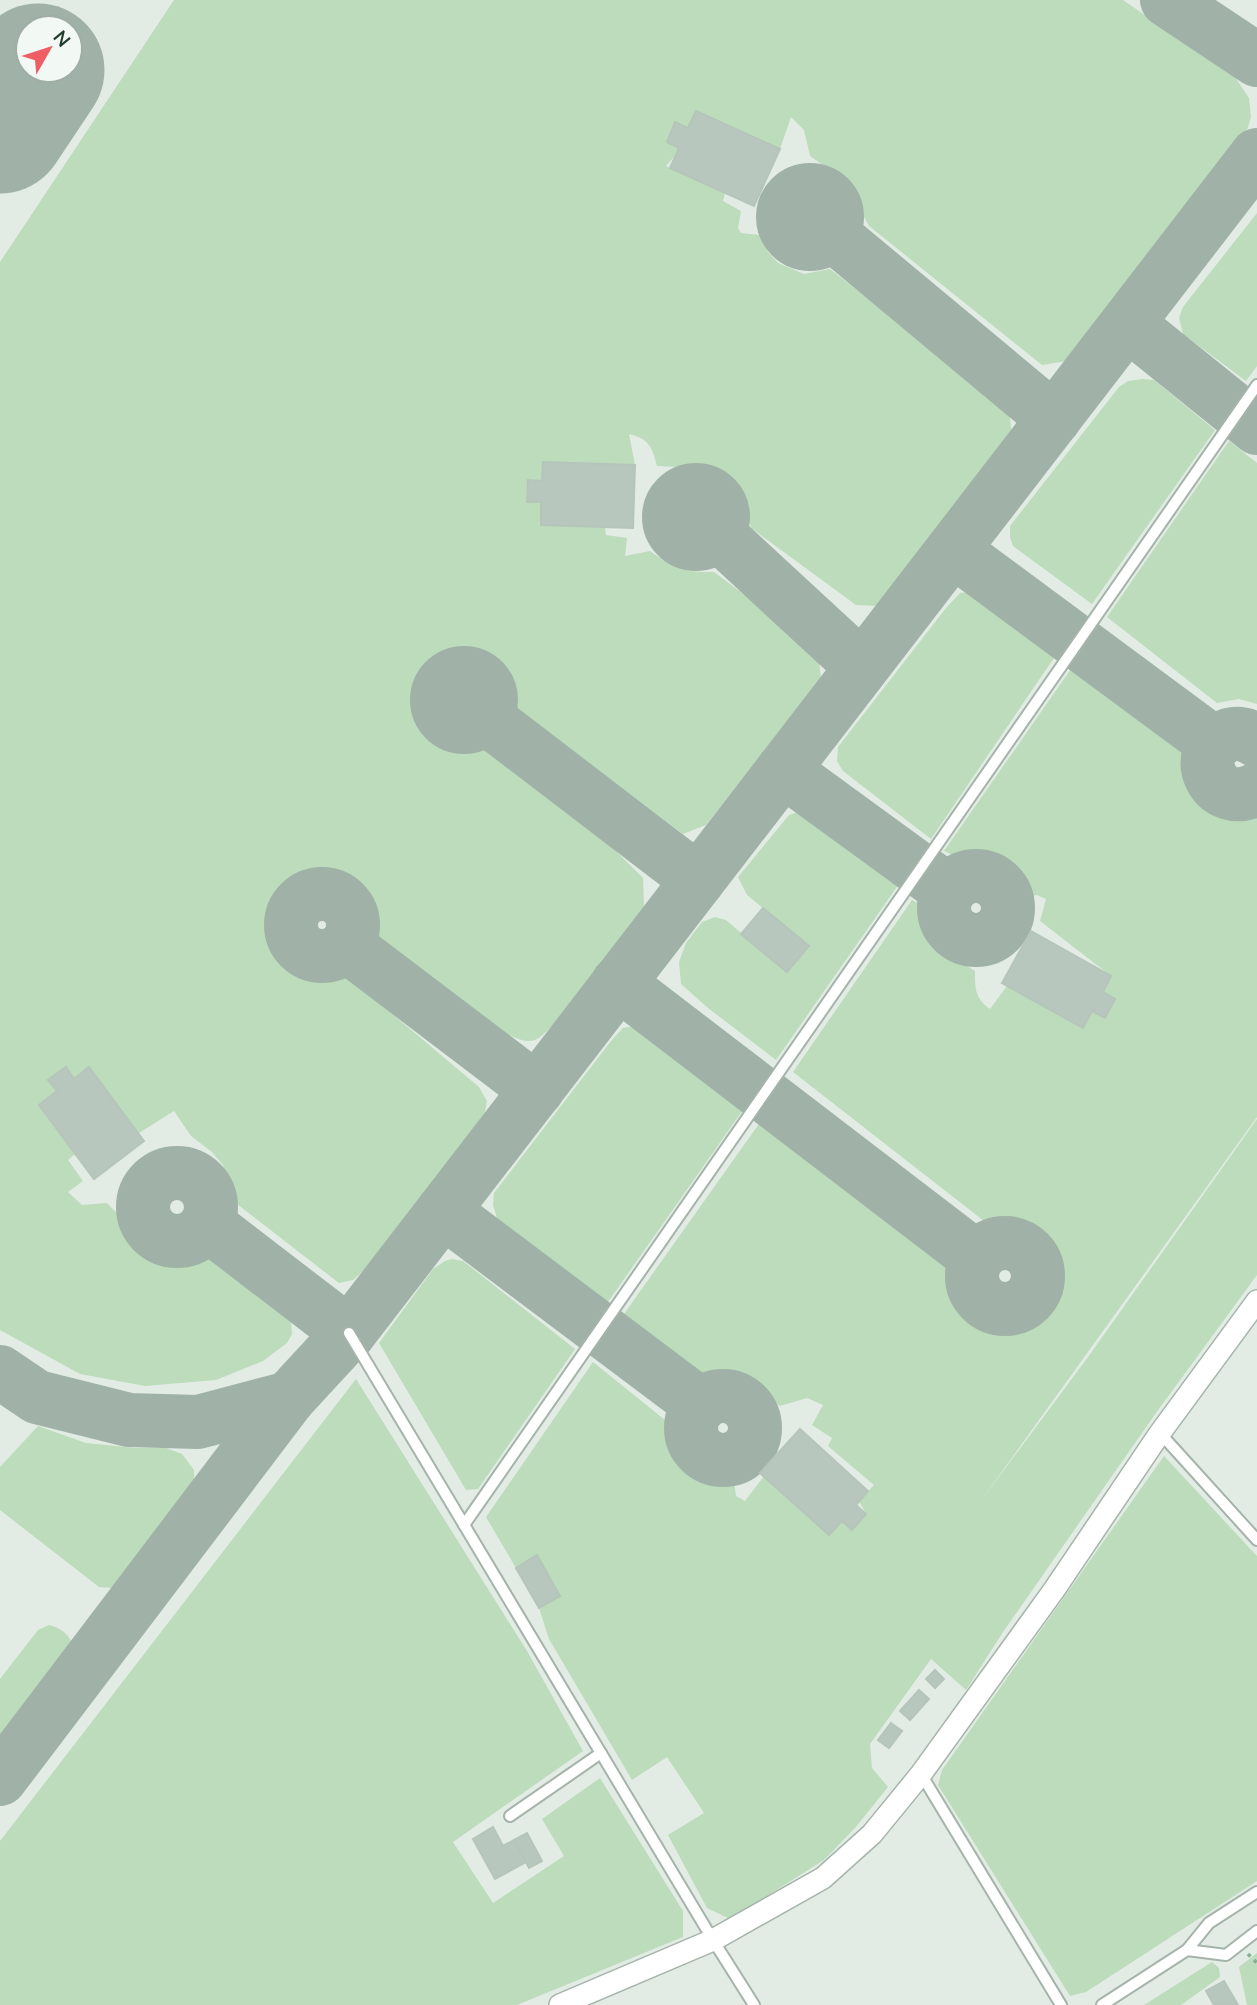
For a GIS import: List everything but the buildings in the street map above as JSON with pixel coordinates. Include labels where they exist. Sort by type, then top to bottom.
[{"type":"street","points":[[560,2005],[713,1940],[823,1878],[872,1834],[921,1774],[1054,1590],[1160,1433],[1257,1301]]},
{"type":"lane","points":[[464,1525],[1257,385]]},
{"type":"lane","points":[[349,1333],[754,2005]]},
{"type":"lane","points":[[1160,1433],[1257,1540]]},
{"type":"lane","points":[[510,1816],[601,1753]]},
{"type":"lane","points":[[921,1774],[1060,2005]]},
{"type":"lane","points":[[1102,2005],[1187,1950],[1209,1923],[1257,1892]]},
{"type":"lane","points":[[1187,1950],[1226,1955],[1257,1931]]},
{"type":"green space","points":[[174,0],[1123,0],[1235,77],[1249,98],[1251,117],[1245,136],[1067,361],[1042,365],[869,226],[844,180],[810,156],[804,130],[791,117],[780,149],[697,111],[688,128],[675,122],[667,142],[681,149],[666,166],[725,193],[723,201],[741,211],[738,228],[741,233],[760,235],[768,252],[778,263],[804,274],[830,269],[1009,409],[1012,437],[878,606],[856,605],[751,528],[744,500],[737,486],[723,476],[700,468],[657,466],[651,448],[641,438],[629,434],[635,465],[543,462],[542,481],[529,480],[527,501],[541,502],[541,525],[605,527],[606,535],[627,538],[625,556],[650,551],[680,568],[714,572],[818,650],[821,679],[706,825],[683,834],[511,704],[510,691],[501,671],[486,657],[467,654],[436,667],[431,664],[419,680],[423,685],[416,706],[434,737],[456,745],[482,742],[606,841],[643,878],[644,908],[555,1023],[543,1035],[528,1041],[507,1034],[370,932],[361,901],[342,884],[325,880],[308,882],[293,891],[288,888],[275,904],[281,909],[276,930],[280,946],[290,962],[312,973],[340,970],[479,1087],[487,1101],[484,1118],[380,1255],[353,1280],[339,1283],[233,1201],[223,1165],[212,1152],[191,1136],[174,1111],[139,1133],[90,1067],[74,1079],[65,1067],[49,1080],[57,1091],[39,1105],[75,1154],[68,1160],[83,1181],[68,1192],[82,1205],[107,1203],[141,1238],[169,1249],[196,1246],[291,1321],[292,1334],[287,1343],[263,1361],[216,1380],[145,1386],[80,1374],[0,1330],[0,262]]},
{"type":"green space","points":[[1257,213],[1257,366],[1246,381],[1183,334],[1179,318],[1183,307]]},
{"type":"green space","points":[[1154,380],[1215,430],[1092,604],[1013,546],[1010,526],[1119,387],[1128,381]]},
{"type":"green space","points":[[1229,441],[1257,463],[1257,704],[1239,699],[1217,703],[1107,617]]},
{"type":"green space","points":[[981,591],[1058,652],[931,839],[843,771],[837,761],[838,747],[946,608],[960,593]]},
{"type":"green space","points":[[1073,666],[1182,749],[1189,778],[1203,796],[1230,807],[1257,810],[1257,1117],[980,1502],[1088,1357],[1257,1119],[1257,1275],[1156,1413],[1003,1632],[966,1690],[931,1659],[870,1744],[872,1768],[888,1787],[855,1828],[824,1860],[730,1919],[707,1908],[668,1835],[704,1813],[667,1757],[632,1780],[549,1639],[539,1608],[560,1595],[537,1555],[516,1568],[486,1517],[593,1362],[665,1420],[674,1454],[688,1469],[712,1481],[734,1481],[736,1496],[745,1501],[764,1476],[828,1535],[842,1521],[852,1530],[866,1514],[859,1501],[874,1485],[828,1446],[832,1438],[812,1425],[823,1405],[807,1398],[780,1406],[751,1384],[728,1374],[703,1373],[624,1314],[761,1121],[957,1271],[962,1295],[979,1313],[988,1318],[1007,1320],[1017,1318],[1035,1308],[1041,1312],[1051,1296],[1046,1289],[1053,1268],[1049,1255],[1035,1238],[1015,1229],[986,1231],[984,1221],[793,1072],[912,900],[927,908],[923,925],[946,953],[975,971],[977,993],[990,1009],[1007,986],[1092,1011],[1111,976],[1040,921],[1046,899],[1037,895],[1029,896],[1016,874],[998,858],[982,854],[958,857],[944,851]]},
{"type":"green space","points":[[801,811],[813,817],[899,884],[776,1060],[681,984],[679,962],[686,943],[702,922],[715,917],[726,920],[787,972],[809,946],[747,895],[738,877],[789,815]]},
{"type":"green space","points":[[635,1026],[648,1029],[745,1107],[608,1302],[497,1218],[493,1205],[494,1193],[611,1041],[623,1028]]},
{"type":"green space","points":[[452,1259],[463,1261],[575,1349],[478,1489],[466,1490],[379,1343],[433,1269]]},
{"type":"green space","points":[[356,1379],[527,1651],[583,1751],[453,1842],[493,1903],[564,1856],[542,1819],[600,1778],[683,1911],[683,1937],[517,2005],[0,2005],[0,1841]]},
{"type":"green space","points":[[38,1426],[86,1443],[166,1448],[182,1454],[194,1470],[194,1485],[184,1504],[124,1583],[114,1588],[99,1587],[0,1510],[0,1467]]},
{"type":"green space","points":[[1164,1456],[1257,1556],[1257,1881],[1086,1992],[1070,1996],[938,1785],[942,1770]]},
{"type":"green space","points":[[49,1625],[63,1632],[73,1644],[67,1658],[0,1744],[0,1679],[38,1630]]},
{"type":"green space","points":[[1257,1953],[1257,2005],[1247,2005],[1239,1967]]},
{"type":"green space","points":[[1212,1962],[1219,1968],[1220,1977],[1181,2005],[1144,2005]]},
{"type":"taxiway","points":[[1167,0],[1257,60]]},
{"type":"taxiway","points":[[0,1779],[289,1398],[349,1333],[1257,155]]},
{"type":"taxiway","points":[[810,190],[829,198],[837,217],[829,236],[810,244],[791,236],[783,217],[791,198],[810,190]]},
{"type":"taxiway","points":[[832,234],[1054,419]]},
{"type":"taxiway","points":[[1128,324],[1257,428]]},
{"type":"taxiway","points":[[696,490],[715,498],[723,517],[715,536],[696,544],[677,536],[669,517],[677,498],[696,490]]},
{"type":"taxiway","points":[[718,534],[862,667]]},
{"type":"taxiway","points":[[953,550],[1215,744]]},
{"type":"taxiway","points":[[464,673],[483,681],[491,700],[483,719],[464,727],[445,719],[437,700],[445,681],[464,673]]},
{"type":"taxiway","points":[[485,717],[698,880]]},
{"type":"taxiway","points":[[1257,741],[1242,734],[1226,736],[1215,744],[1209,755],[1208,766],[1211,778],[1218,787],[1229,793],[1242,794],[1257,789]]},
{"type":"taxiway","points":[[783,770],[949,891]]},
{"type":"taxiway","points":[[976,876],[999,885],[1008,908],[999,931],[976,940],[953,931],[944,908],[953,885],[976,876]]},
{"type":"taxiway","points":[[322,894],[344,903],[353,925],[344,947],[322,956],[300,947],[291,925],[300,903],[322,894]]},
{"type":"taxiway","points":[[346,945],[537,1090]]},
{"type":"taxiway","points":[[618,983],[977,1258]]},
{"type":"taxiway","points":[[177,1173],[190,1176],[201,1183],[208,1194],[211,1207],[208,1220],[201,1231],[190,1238],[177,1241],[164,1238],[153,1231],[146,1220],[143,1207],[146,1194],[153,1183],[164,1176],[177,1173]]},
{"type":"taxiway","points":[[443,1211],[701,1405]]},
{"type":"taxiway","points":[[207,1224],[349,1333]]},
{"type":"taxiway","points":[[1005,1243],[1018,1246],[1028,1253],[1035,1263],[1038,1276],[1035,1289],[1028,1299],[1018,1306],[1005,1309],[992,1306],[982,1299],[975,1289],[972,1276],[975,1263],[982,1253],[992,1246],[1005,1243]]},
{"type":"taxiway","points":[[0,1372],[37,1397],[129,1420],[198,1422],[289,1398]]},
{"type":"taxiway","points":[[717,1396],[729,1396],[746,1405],[753,1416],[755,1428],[753,1440],[746,1451],[729,1460],[717,1460],[705,1455],[696,1446],[691,1434],[691,1422],[696,1410],[705,1401],[717,1396]]},
{"type":"runway","points":[[0,127],[29,84]]}]
